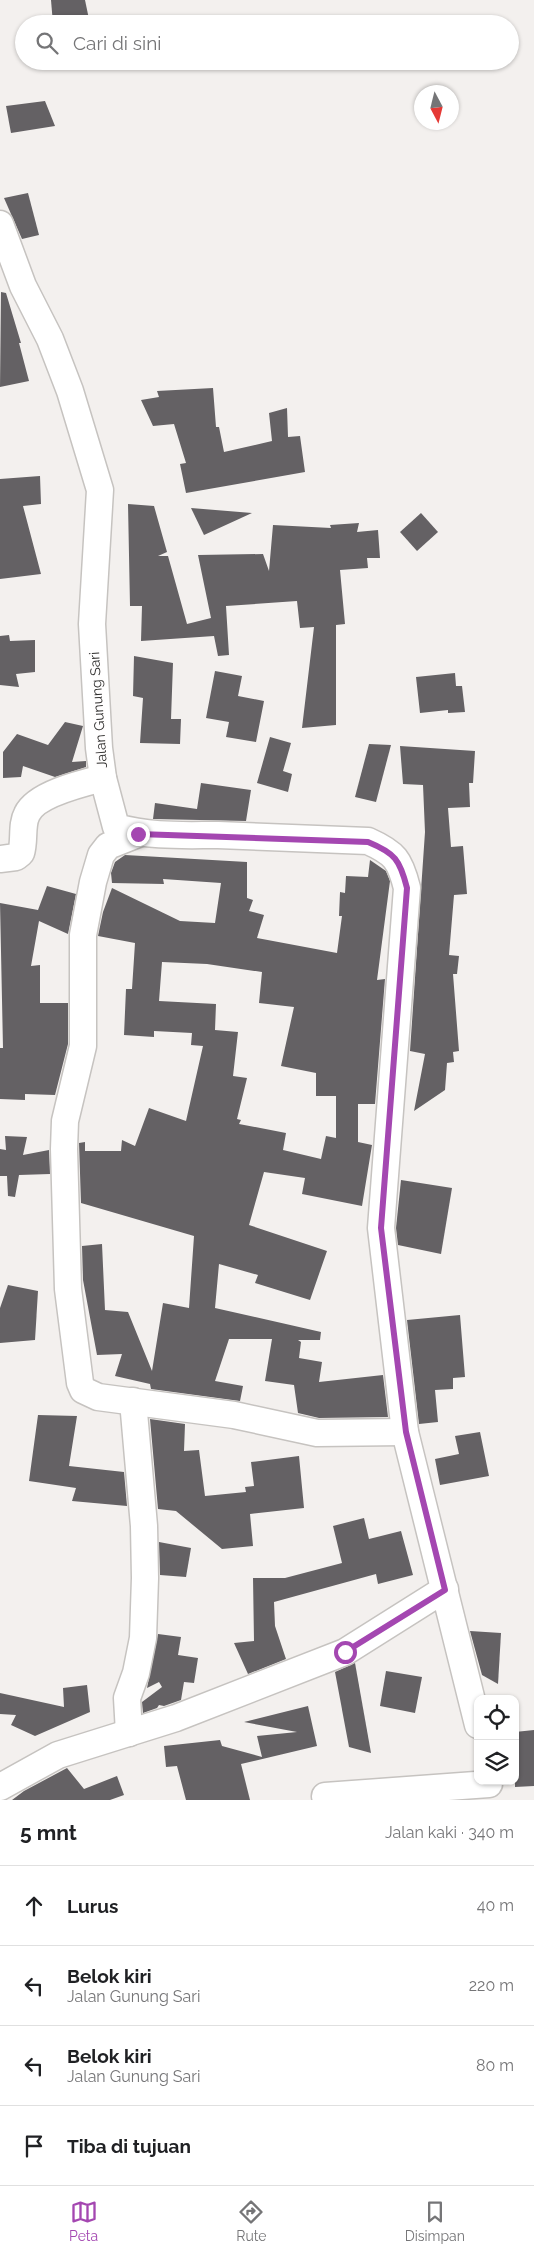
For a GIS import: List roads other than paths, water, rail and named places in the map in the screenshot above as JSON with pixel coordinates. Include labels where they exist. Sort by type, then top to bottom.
[{"type":"street","name":"Jalan Gunung Sari","points":[[0,224],[23,286],[50,339],[70,391],[100,490],[92,624],[99,748],[103,778],[116,827],[138,834],[368,842],[388,850],[402,866],[407,888],[381,1228],[406,1432],[474,1709]]},
{"type":"street","points":[[0,859],[16,857],[21,853],[25,817],[32,808],[67,787],[103,778]]},
{"type":"street","points":[[138,834],[108,846],[101,855],[92,882],[83,935],[83,1046],[65,1121],[64,1149],[68,1289],[80,1383],[90,1395],[234,1415],[317,1432],[406,1432]]},
{"type":"street","points":[[128,1733],[127,1698],[136,1673],[143,1638],[145,1578],[144,1526],[133,1401]]},
{"type":"street","points":[[0,1787],[58,1755],[176,1718],[345,1652],[445,1590]]},
{"type":"street","points":[[325,1796],[489,1788]]}]
